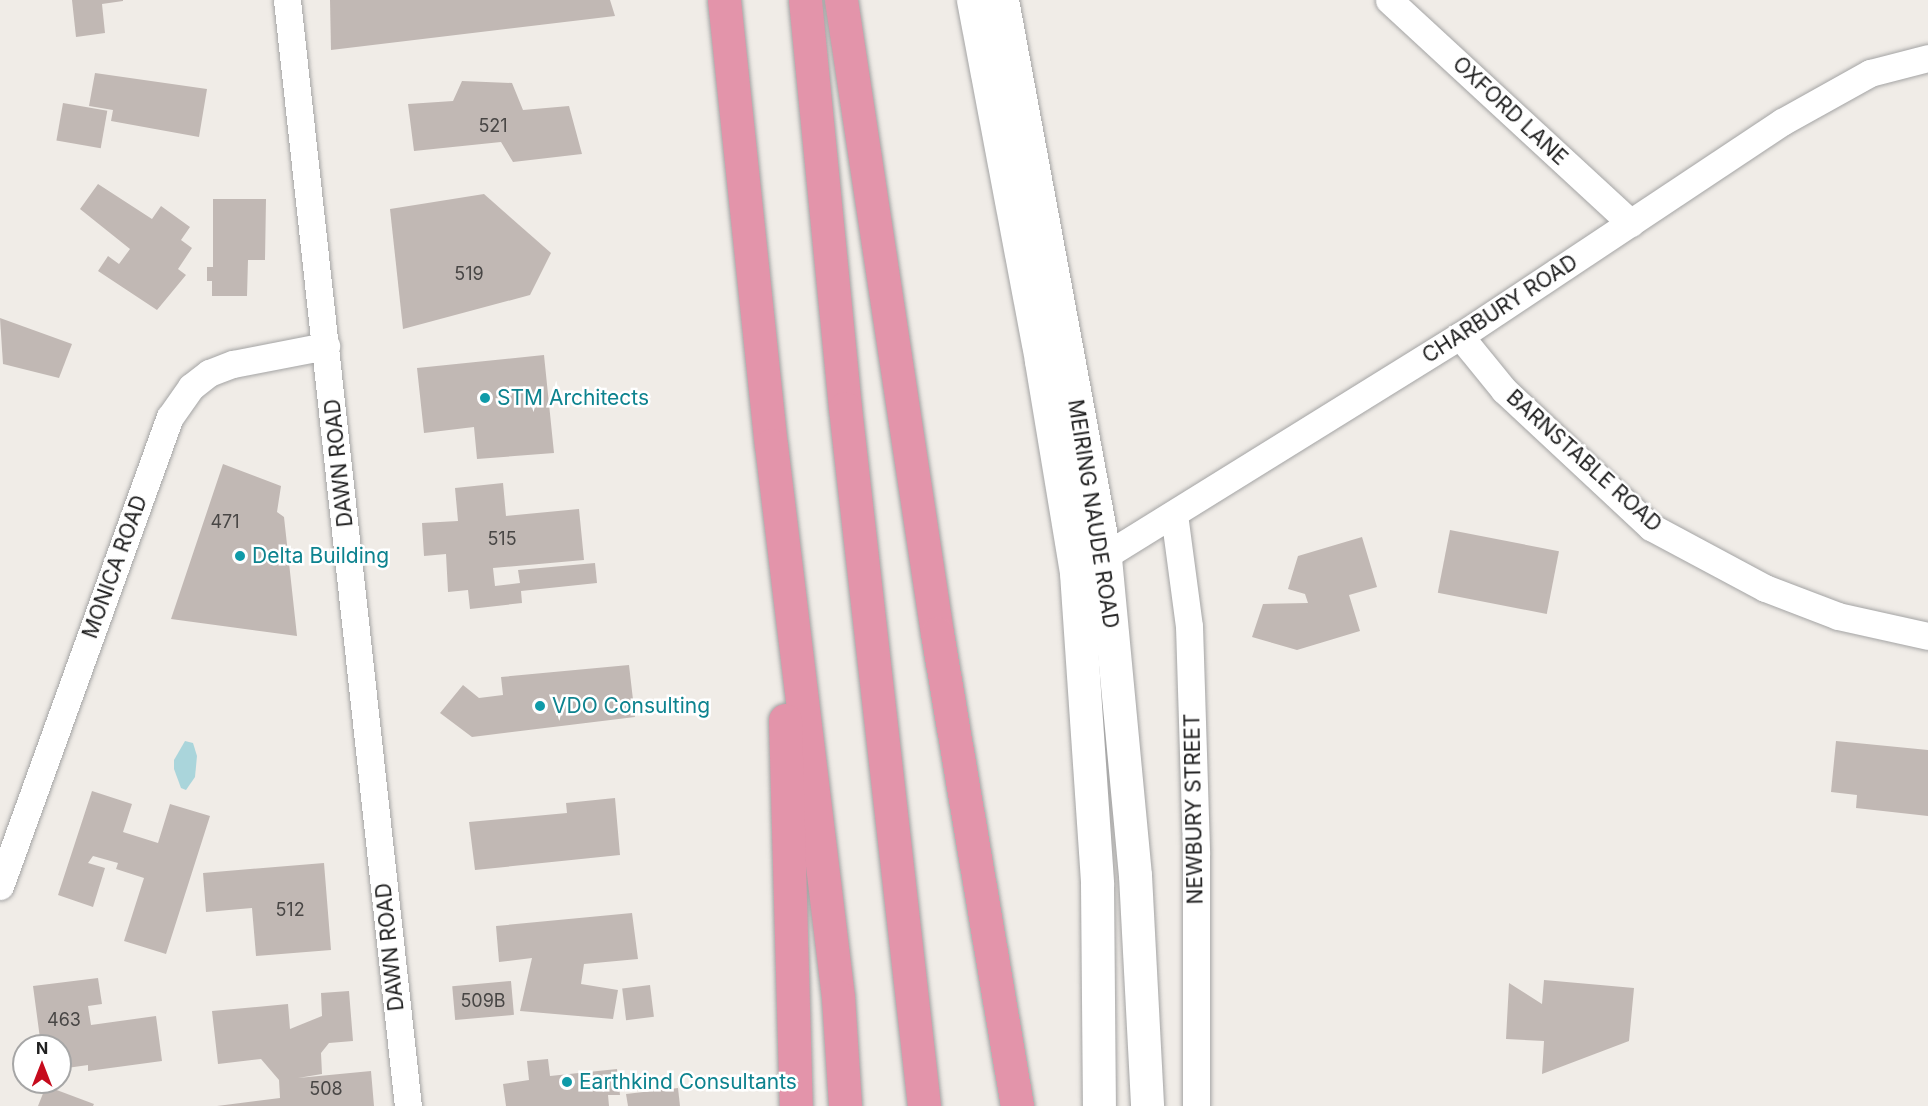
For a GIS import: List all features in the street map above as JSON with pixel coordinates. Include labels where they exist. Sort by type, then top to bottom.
[{"type":"highway","points":[[724,0],[771,445],[838,997],[844,1106]]},
{"type":"highway","points":[[805,0],[845,408],[924,1106]]},
{"type":"highway","points":[[842,0],[937,633],[1017,1106]]},
{"type":"highway","points":[[771,445],[788,797],[796,1106]]},
{"type":"street","name":"DAWN ROAD","points":[[287,0],[408,1106]]},
{"type":"street","name":"MEIRING NAUDE ROAD","points":[[973,0],[1041,361],[1076,573],[1096,872],[1099,1106]]},
{"type":"street","name":"MEIRING NAUDE ROAD","points":[[1002,0],[1105,558],[1139,934],[1148,1106]]},
{"type":"street","name":"OXFORD LANE","points":[[1389,0],[1631,223]]},
{"type":"street","name":"CHARBURY ROAD","points":[[1076,573],[1105,558],[1460,336],[1782,122],[1870,73],[1928,58]]},
{"type":"street","name":"BARNSTABLE ROAD","points":[[1460,336],[1504,390],[1651,527],[1765,588],[1838,616],[1928,636]]},
{"type":"street","name":"MONICA ROAD","points":[[0,886],[170,417],[191,387],[210,373],[233,364],[326,346]]},
{"type":"street","name":"NEWBURY STREET","points":[[1174,514],[1189,638],[1196,854],[1196,1106]]},
{"type":"water","points":[[185,741],[193,743],[197,756],[195,777],[186,790],[181,788],[174,769],[174,760]]},
{"type":"building","points":[[72,0],[123,1],[102,4],[105,33],[76,37]]},
{"type":"building","points":[[330,0],[610,0],[615,16],[331,50]]},
{"type":"building","points":[[95,73],[207,89],[199,137],[111,121],[113,110],[89,106]]},
{"type":"building","points":[[462,81],[512,83],[523,110],[569,106],[582,154],[513,162],[501,142],[414,151],[408,104],[453,101]]},
{"type":"building","points":[[63,103],[107,111],[101,148],[56,140]]},
{"type":"building","points":[[98,184],[152,219],[161,206],[190,227],[181,240],[192,248],[178,269],[186,275],[157,310],[98,271],[108,256],[119,264],[130,249],[80,209]]},
{"type":"building","points":[[484,194],[551,253],[530,295],[403,329],[390,209]]},
{"type":"building","points":[[213,199],[266,199],[265,260],[248,260],[247,296],[212,296],[212,281],[207,281],[207,267],[213,267]]},
{"type":"building","points":[[0,318],[72,344],[59,378],[3,364]]},
{"type":"building","name":"STM Architects","points":[[544,355],[554,453],[477,459],[474,427],[424,433],[417,368]]},
{"type":"building","name":"Delta Building","points":[[223,464],[281,486],[277,512],[284,517],[297,636],[171,619]]},
{"type":"building","points":[[503,483],[506,516],[579,509],[584,560],[493,568],[495,586],[520,583],[518,570],[595,563],[597,583],[521,591],[522,603],[470,609],[468,590],[448,592],[446,554],[424,556],[422,523],[458,521],[455,488]]},
{"type":"building","points":[[1450,530],[1559,551],[1547,614],[1438,593]]},
{"type":"building","points":[[1362,537],[1377,587],[1349,595],[1360,631],[1297,650],[1252,637],[1263,604],[1308,603],[1305,594],[1288,589],[1298,556]]},
{"type":"building","name":"VDO Consulting","points":[[629,665],[635,717],[472,737],[440,713],[463,685],[479,698],[503,695],[501,677]]},
{"type":"building","points":[[1836,741],[1928,750],[1928,816],[1856,808],[1857,795],[1831,792]]},
{"type":"building","points":[[92,791],[132,804],[123,832],[158,843],[170,804],[210,816],[166,954],[124,941],[144,878],[116,869],[118,863],[93,856],[88,863],[105,868],[93,907],[58,895]]},
{"type":"building","points":[[615,798],[620,855],[475,870],[469,822],[567,813],[566,803]]},
{"type":"building","points":[[324,863],[331,950],[256,956],[252,908],[206,912],[203,873]]},
{"type":"building","points":[[632,913],[638,959],[584,964],[581,984],[618,990],[613,1019],[520,1011],[532,958],[499,962],[496,926]]},
{"type":"building","points":[[98,978],[102,1004],[88,1006],[91,1025],[156,1016],[162,1061],[88,1071],[88,1065],[72,1067],[72,1034],[39,1034],[33,986]]},
{"type":"building","points":[[1544,980],[1634,988],[1629,1041],[1542,1074],[1544,1041],[1506,1039],[1509,983],[1542,1004]]},
{"type":"building","points":[[511,981],[514,1015],[455,1020],[452,986]]},
{"type":"building","points":[[650,985],[654,1017],[626,1020],[622,988]]},
{"type":"building","points":[[349,991],[353,1041],[329,1043],[321,1053],[322,1074],[298,1078],[371,1071],[374,1106],[217,1106],[280,1098],[279,1080],[261,1059],[218,1064],[212,1011],[288,1004],[290,1029],[322,1016],[321,993]]},
{"type":"building","name":"Earthkind Consultants","points":[[548,1059],[550,1076],[617,1069],[620,1095],[608,1095],[609,1106],[506,1106],[503,1084],[529,1080],[527,1061]]},
{"type":"building","points":[[678,1088],[680,1106],[628,1106],[626,1094]]},
{"type":"building","points":[[43,1094],[67,1094],[94,1104],[93,1106],[38,1106]]},
{"type":"place","name":"STM Architects","points":[[485,398]]},
{"type":"place","name":"Delta Building","points":[[240,556]]},
{"type":"place","name":"VDO Consulting","points":[[540,706]]},
{"type":"place","name":"Earthkind Consultants","points":[[567,1082]]}]
